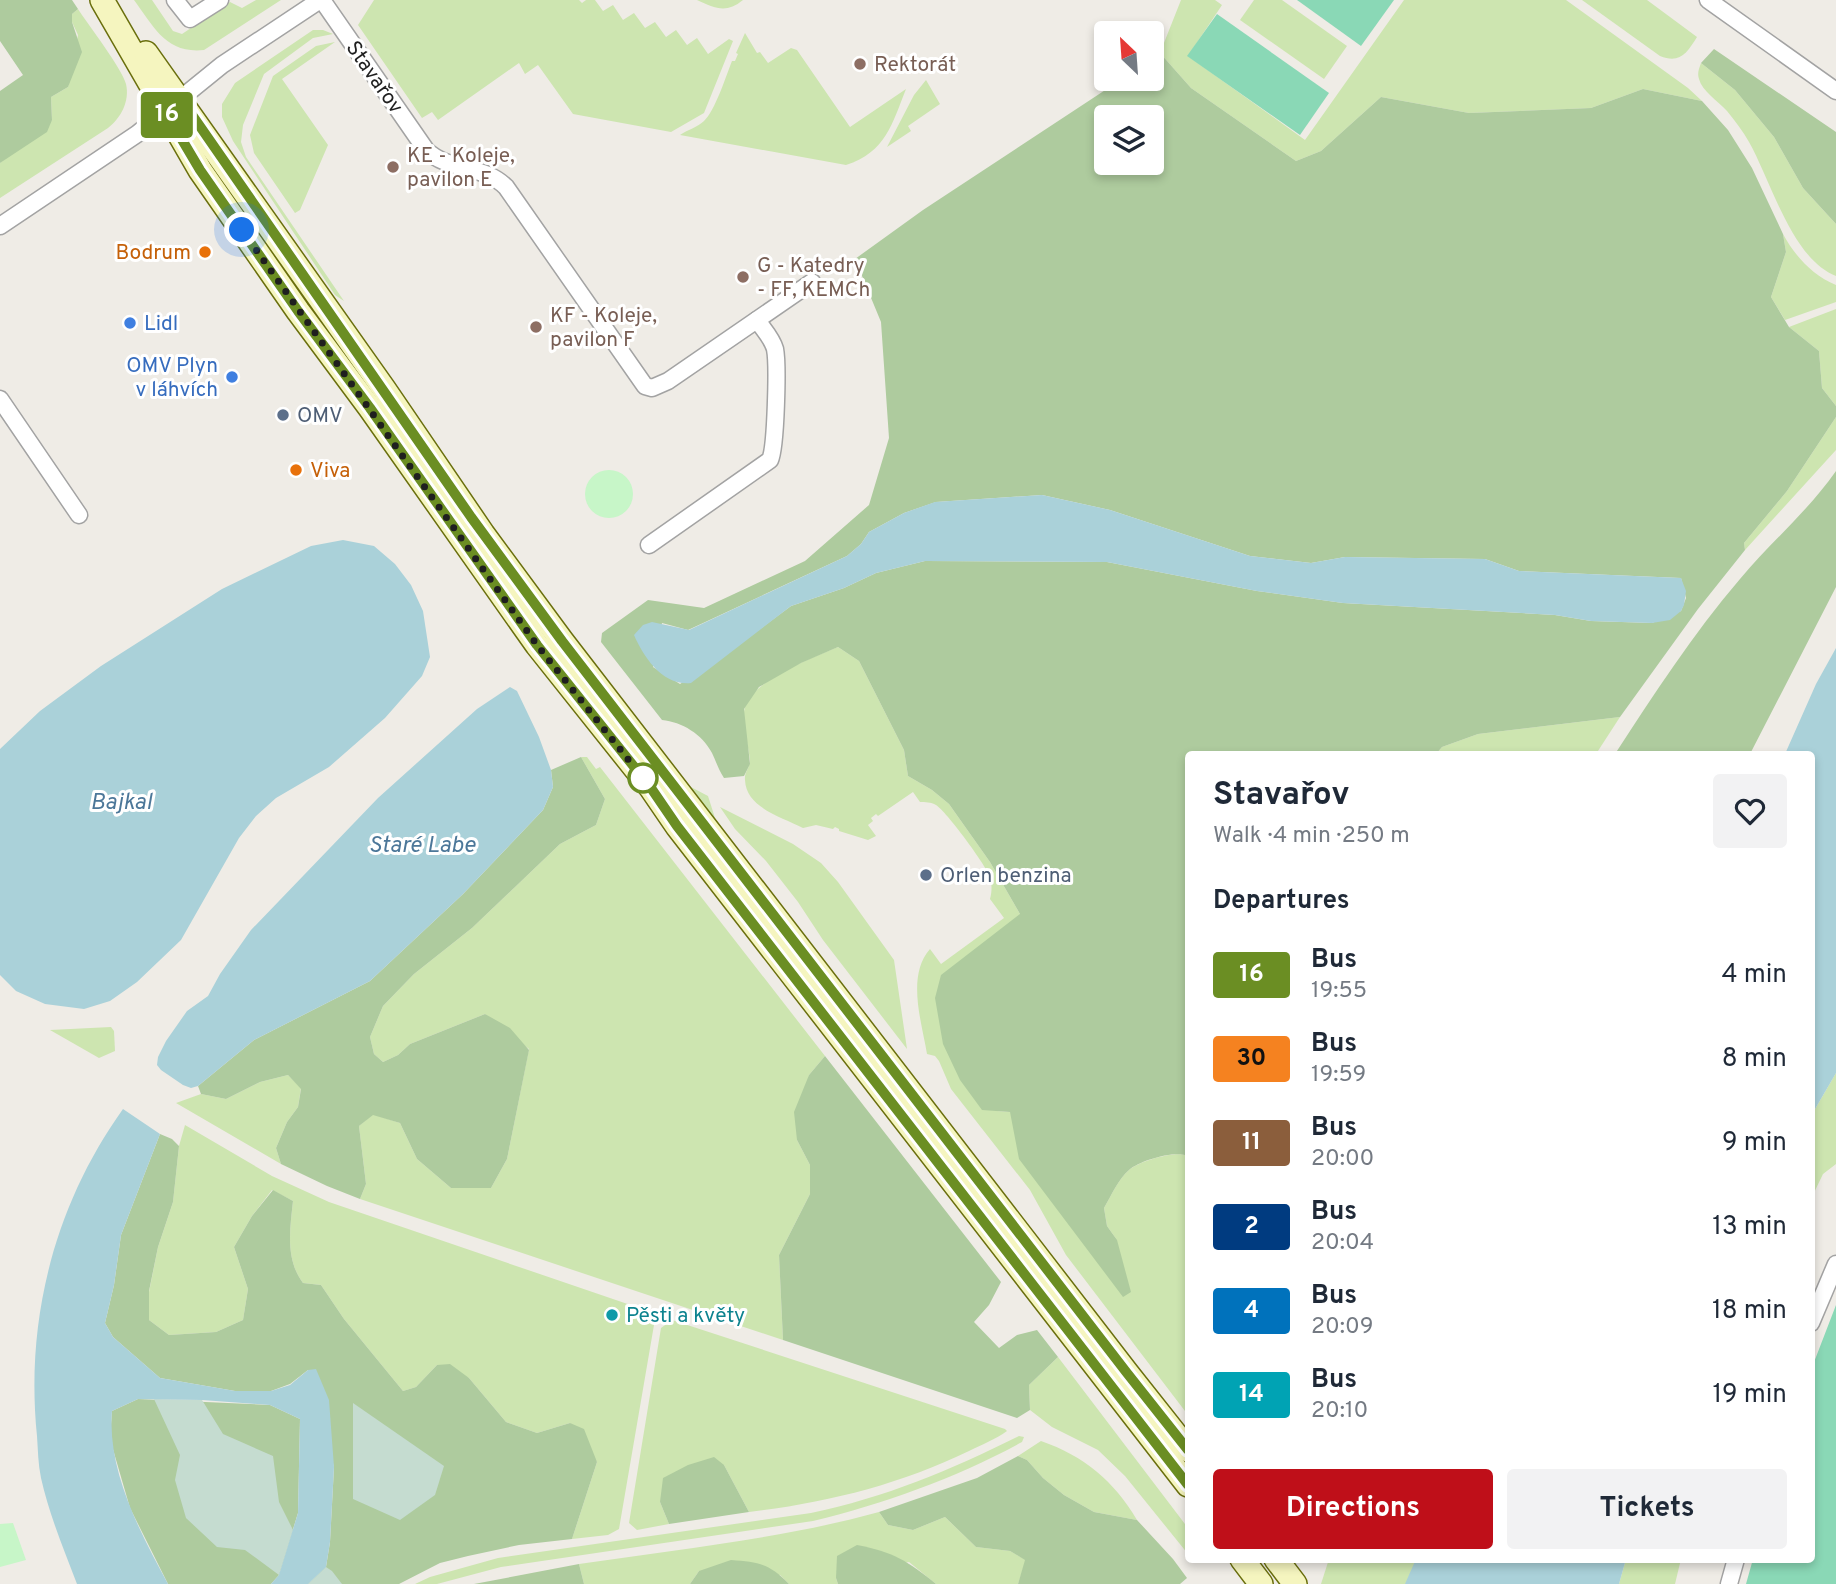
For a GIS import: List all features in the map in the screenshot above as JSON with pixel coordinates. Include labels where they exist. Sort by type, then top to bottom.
[{"type":"main road","points":[[104,0],[173,105],[384,389],[441,474],[562,641],[1185,1446]]},
{"type":"main road","points":[[173,105],[200,170],[537,645],[651,788],[677,826],[1185,1481]]},
{"type":"main road","points":[[1245,1563],[1261,1584]]},
{"type":"main road","points":[[1279,1563],[1295,1584]]},
{"type":"street","points":[[175,0],[190,19],[220,0]]},
{"type":"street","points":[[0,226],[126,142],[222,65],[321,0]]},
{"type":"street","name":"Stavařov","points":[[321,0],[426,150],[447,164],[493,176],[506,187],[645,386],[652,388],[668,381],[812,282]]},
{"type":"street","points":[[1708,0],[1836,91]]},
{"type":"street","points":[[649,545],[770,460],[774,444],[775,357],[771,339],[757,320]]},
{"type":"street","points":[[0,399],[79,515]]},
{"type":"street","points":[[1815,1314],[1836,1264]]},
{"type":"street","points":[[1729,1584],[1735,1563]]},
{"type":"green space","points":[[0,0],[72,0],[78,9],[72,14],[72,22],[82,52],[68,87],[51,97],[52,120],[47,132],[0,163],[0,91],[23,75],[0,41]]},
{"type":"green space","points":[[134,0],[152,0],[173,31],[182,34],[230,2],[242,8],[256,0],[281,0],[204,50],[191,50],[180,48],[162,37]]},
{"type":"green space","points":[[374,0],[579,0],[582,3],[595,0],[603,11],[613,5],[623,20],[634,13],[645,28],[655,22],[666,37],[676,30],[687,45],[697,38],[708,54],[729,39],[733,41],[704,113],[671,132],[573,114],[538,65],[525,74],[519,63],[438,120],[432,112],[422,118],[358,25]]},
{"type":"green space","points":[[697,0],[743,0],[726,8]]},
{"type":"green space","points":[[1181,0],[1215,0],[1222,5],[1188,56],[1305,140],[1404,0],[1566,0],[1702,101],[1643,89],[1591,108],[1469,113],[1381,97],[1321,151],[1296,161],[1191,88],[1164,58],[1164,43]]},
{"type":"green space","points":[[1254,0],[1282,0],[1347,46],[1324,79],[1240,20]]},
{"type":"green space","points":[[1297,0],[1394,0],[1361,46]]},
{"type":"green space","points":[[1582,0],[1647,0],[1697,37],[1682,56],[1673,59],[1660,56]]},
{"type":"green space","points":[[78,9],[123,77],[127,97],[123,109],[108,128],[0,198],[0,163],[52,120],[51,97],[68,87],[78,35],[72,22],[72,14]]},
{"type":"green space","points":[[1217,14],[1329,93],[1300,135],[1187,56]]},
{"type":"green space","points":[[313,30],[333,34],[313,38],[264,74],[243,125],[241,142],[246,157],[344,301],[335,295],[233,141],[222,117],[222,104],[235,83]]},
{"type":"green space","points":[[745,33],[757,53],[760,52],[768,63],[791,48],[797,50],[850,127],[906,89],[886,135],[870,153],[846,165],[680,135],[699,125],[708,116],[732,61],[735,61]]},
{"type":"green space","points":[[335,42],[282,79],[328,145],[300,210],[295,213],[254,153],[250,135],[273,76],[316,46]]},
{"type":"green space","points":[[1714,49],[1836,132],[1836,224],[1803,188],[1774,137],[1735,90],[1701,63]]},
{"type":"green space","points":[[1164,58],[1191,88],[1296,161],[1321,151],[1381,97],[1469,113],[1591,108],[1643,89],[1702,101],[1728,130],[1752,168],[1783,234],[1786,252],[1771,297],[1789,327],[1819,351],[1822,388],[1836,406],[1836,417],[1787,491],[1744,543],[1745,550],[1698,609],[1620,717],[1478,734],[1442,747],[1439,751],[1185,751],[1185,1155],[1167,1155],[1134,1166],[1122,1178],[1104,1208],[1107,1226],[1117,1240],[1131,1292],[1123,1297],[1019,1159],[1010,1112],[982,1110],[960,1080],[943,1044],[935,998],[941,975],[1020,914],[990,862],[949,804],[908,776],[904,750],[859,661],[838,647],[801,663],[759,687],[744,709],[750,764],[744,776],[724,778],[703,740],[684,726],[662,720],[601,642],[602,633],[648,600],[704,608],[805,561],[869,505],[889,438],[881,322],[855,259],[923,210],[1104,91],[1164,91]],"holes":[[[1042,495],[1110,510],[1250,556],[1311,563],[1345,557],[1485,559],[1519,571],[1681,578],[1686,598],[1681,611],[1652,623],[1591,621],[1555,615],[1343,603],[1257,591],[1107,562],[925,561],[876,573],[844,588],[791,606],[680,684],[653,667],[662,623],[688,630],[847,556],[861,544],[869,532],[904,513],[936,502]]]},
{"type":"green space","points":[[1701,63],[1735,90],[1774,137],[1803,188],[1836,224],[1836,276],[1821,267],[1795,236],[1747,138],[1701,83],[1698,71]]},
{"type":"green space","points":[[926,80],[940,104],[908,126],[911,131],[887,147],[914,95]]},
{"type":"green space","points":[[1783,234],[1805,264],[1836,285],[1836,302],[1785,320],[1771,297],[1786,252]]},
{"type":"green space","points":[[1836,309],[1836,406],[1822,388],[1819,351],[1789,327]]},
{"type":"green space","points":[[1836,417],[1836,450],[1745,550],[1744,543],[1787,491]]},
{"type":"green space","points":[[609,470],[626,477],[633,494],[626,511],[609,518],[592,511],[585,494],[592,477]]},
{"type":"green space","points":[[1836,471],[1836,587],[1752,751],[1617,751],[1706,621],[1752,565],[1814,500]]},
{"type":"green space","points":[[838,647],[859,661],[904,750],[908,776],[949,804],[990,862],[1020,914],[997,1111],[1010,1112],[1117,1240],[1107,1226],[1104,1208],[1125,1173],[1158,1157],[1185,1156],[1185,1411],[1066,1255],[1030,1190],[951,1089],[939,1061],[935,1056],[927,1054],[917,986],[923,960],[930,949],[941,964],[1004,918],[990,899],[990,877],[974,851],[941,809],[932,803],[920,802],[913,792],[871,818],[873,821],[868,825],[876,836],[868,840],[839,831],[835,827],[833,829],[816,825],[803,828],[758,805],[747,790],[745,777],[750,760],[744,712],[748,701],[768,681]]},
{"type":"green space","points":[[1620,717],[1598,751],[1439,751],[1442,747],[1478,734]]},
{"type":"green space","points":[[581,757],[587,757],[596,769],[600,767],[825,1056],[809,1075],[797,1140],[810,1165],[810,1194],[779,1255],[783,1340],[360,1199],[366,1184],[359,1126],[373,1114],[400,1123],[417,1159],[451,1188],[491,1188],[507,1159],[529,1049],[485,1014],[410,1044],[398,1055],[383,1062],[374,1054],[370,1037],[383,1006],[414,974],[472,928],[560,844],[596,825],[605,799]]},
{"type":"green space","points":[[581,757],[605,799],[596,825],[560,844],[472,928],[414,974],[383,1006],[370,1037],[374,1054],[383,1062],[398,1055],[410,1044],[485,1014],[510,1028],[529,1050],[507,1159],[491,1188],[451,1188],[417,1159],[400,1123],[373,1115],[359,1126],[366,1184],[360,1199],[281,1164],[276,1148],[287,1122],[298,1107],[301,1089],[288,1075],[260,1082],[226,1099],[201,1094],[198,1086],[254,1040],[370,981],[463,894],[543,810],[553,787],[551,770]]},
{"type":"green space","points":[[687,785],[708,796],[715,818],[736,846],[719,829]]},
{"type":"green space","points":[[720,807],[793,844],[821,863],[838,882],[894,960],[907,1049],[823,940],[798,902],[766,861],[735,829]]},
{"type":"green space","points":[[111,1027],[114,1031],[115,1051],[99,1058],[50,1030]]},
{"type":"green space","points":[[825,1056],[1001,1282],[989,1305],[974,1322],[999,1348],[1017,1335],[1037,1330],[1058,1357],[1029,1385],[1030,1410],[1017,1418],[783,1340],[779,1255],[810,1194],[810,1165],[797,1140],[794,1112],[809,1075]]},
{"type":"green space","points":[[1836,1073],[1836,1164],[1823,1174],[1815,1191],[1815,1109]]},
{"type":"green space","points":[[288,1075],[301,1088],[298,1107],[287,1122],[276,1148],[281,1164],[176,1103],[201,1094],[226,1099],[260,1082]]},
{"type":"green space","points":[[185,1125],[272,1176],[329,1202],[651,1312],[654,1325],[619,1529],[608,1535],[572,1539],[597,1462],[570,1423],[537,1433],[506,1422],[469,1378],[437,1365],[416,1387],[403,1391],[344,1319],[321,1285],[303,1283],[297,1274],[291,1254],[293,1201],[272,1190],[252,1216],[234,1247],[248,1289],[243,1320],[216,1332],[169,1335],[149,1320],[149,1292],[158,1247],[173,1202],[179,1146]]},
{"type":"green space","points":[[160,1134],[172,1139],[179,1146],[173,1202],[158,1247],[149,1291],[149,1320],[169,1335],[216,1332],[243,1320],[248,1289],[234,1247],[252,1216],[273,1190],[293,1201],[291,1254],[297,1274],[303,1283],[321,1285],[344,1319],[403,1391],[416,1387],[437,1365],[450,1364],[469,1378],[506,1422],[537,1433],[570,1423],[584,1429],[597,1462],[572,1539],[519,1545],[440,1563],[399,1584],[308,1584],[326,1567],[334,1467],[308,1370],[290,1384],[271,1391],[235,1391],[160,1378],[113,1337],[105,1323],[121,1235]]},
{"type":"green space","points":[[1836,1305],[1836,1584],[1746,1584],[1752,1563],[1815,1563],[1815,1360]]},
{"type":"green space","points":[[672,1320],[1007,1431],[943,1463],[889,1483],[834,1498],[749,1512],[724,1465],[660,1502],[669,1524],[637,1530],[629,1523],[661,1328]]},
{"type":"green space","points":[[1058,1357],[1185,1524],[1185,1550],[1125,1476],[1098,1450],[1052,1427],[1030,1410],[1029,1385]]},
{"type":"green space","points":[[138,1399],[270,1405],[300,1419],[298,1513],[279,1575],[271,1584],[168,1584],[130,1508],[110,1439],[112,1411]]},
{"type":"green space","points":[[154,1399],[202,1400],[223,1434],[273,1456],[279,1502],[293,1530],[279,1575],[245,1550],[217,1547],[186,1518],[175,1480],[180,1455]]},
{"type":"green space","points":[[353,1403],[444,1466],[435,1495],[400,1520],[353,1499]]},
{"type":"green space","points":[[1019,1436],[1024,1437],[1022,1442],[946,1478],[894,1498],[813,1521],[501,1567],[437,1584],[415,1584],[430,1577],[498,1558],[838,1507],[918,1481]]},
{"type":"green space","points":[[1041,1441],[1084,1462],[1108,1482],[1137,1520],[1094,1512],[1064,1495],[1027,1460],[1018,1456]]},
{"type":"green space","points":[[1018,1456],[1027,1460],[1064,1495],[1094,1512],[1137,1520],[1187,1578],[1180,1584],[1018,1584],[1025,1560],[1010,1551],[976,1547],[945,1517],[913,1530],[888,1525],[879,1512],[977,1478]]},
{"type":"green space","points":[[714,1457],[724,1465],[749,1512],[669,1524],[660,1502],[663,1478],[688,1465]]},
{"type":"green space","points":[[879,1512],[888,1525],[913,1530],[945,1517],[976,1547],[1010,1551],[1026,1560],[1018,1584],[936,1584],[909,1562],[836,1578],[838,1584],[789,1584],[780,1575],[699,1571],[690,1584],[584,1584],[579,1564],[768,1536]]},
{"type":"green space","points":[[13,1523],[26,1560],[0,1567],[0,1524]]},
{"type":"green space","points":[[857,1545],[900,1558],[936,1584],[838,1584],[837,1556]]},
{"type":"green space","points":[[731,1560],[763,1565],[789,1584],[690,1584],[699,1571]]},
{"type":"green space","points":[[1328,1563],[1415,1563],[1406,1584],[1321,1584]]},
{"type":"green space","points":[[1625,1563],[1680,1563],[1675,1584],[1619,1584]]},
{"type":"green space","points":[[579,1564],[584,1584],[474,1584]]},
{"type":"green space","points":[[326,1567],[342,1584],[308,1584]]},
{"type":"water","points":[[1042,495],[1110,510],[1250,556],[1311,563],[1345,557],[1485,559],[1519,571],[1681,578],[1686,591],[1684,605],[1670,620],[1652,623],[1591,621],[1555,615],[1343,603],[1257,591],[1107,562],[925,561],[876,573],[844,588],[791,606],[691,683],[681,683],[663,675],[643,653],[634,635],[643,625],[652,622],[689,630],[847,556],[861,544],[869,532],[904,513],[935,502]]},
{"type":"water","name":"Bajkal","points":[[343,540],[374,546],[395,564],[411,585],[423,611],[430,657],[422,676],[385,718],[329,767],[276,798],[256,816],[239,838],[181,940],[137,982],[110,1001],[84,1009],[45,1004],[16,991],[0,975],[0,749],[40,711],[101,666],[222,589],[311,546]]},
{"type":"water","points":[[1836,648],[1836,1073],[1815,1109],[1815,751],[1786,751],[1816,684]]},
{"type":"water","name":"Staré Labe","points":[[510,687],[517,691],[551,770],[553,787],[543,810],[463,894],[370,981],[254,1040],[198,1086],[191,1088],[183,1085],[161,1070],[157,1065],[158,1057],[166,1041],[187,1011],[208,996],[251,930],[378,798],[477,709]]},
{"type":"water","points":[[123,1109],[160,1134],[121,1235],[105,1323],[113,1337],[160,1378],[235,1391],[271,1391],[290,1385],[308,1370],[316,1369],[329,1400],[334,1467],[326,1567],[308,1584],[271,1584],[279,1575],[298,1513],[300,1419],[270,1405],[138,1399],[112,1411],[115,1456],[120,1478],[137,1522],[168,1584],[77,1584],[52,1518],[40,1473],[34,1392],[36,1349],[50,1264],[63,1223],[99,1146]]},
{"type":"water","points":[[1414,1563],[1625,1563],[1619,1584],[1405,1584]]},
{"type":"bus line","name":"16","points":[[1185,1446],[562,641],[471,517],[181,99],[165,111],[200,170],[298,311],[370,408],[537,645],[651,788],[677,826],[1185,1481]]},
{"type":"place","name":"Rektorát","points":[[860,64]]},
{"type":"place","name":"KE - Koleje, pavilon E","points":[[393,167]]},
{"type":"place","name":"Bodrum","points":[[205,252]]},
{"type":"place","name":"G - Katedry - FF, KEMCh","points":[[743,277]]},
{"type":"place","name":"Lidl","points":[[130,323]]},
{"type":"place","name":"KF - Koleje, pavilon F","points":[[536,327]]},
{"type":"place","name":"OMV Plyn v láhvích","points":[[232,377]]},
{"type":"place","name":"OMV","points":[[283,415]]},
{"type":"place","name":"Viva","points":[[296,470]]},
{"type":"place","name":"Orlen benzina","points":[[926,875]]},
{"type":"place","name":"Pěsti a květy","points":[[612,1315]]},
{"type":"route","points":[[242,230],[537,645],[643,778]]}]
